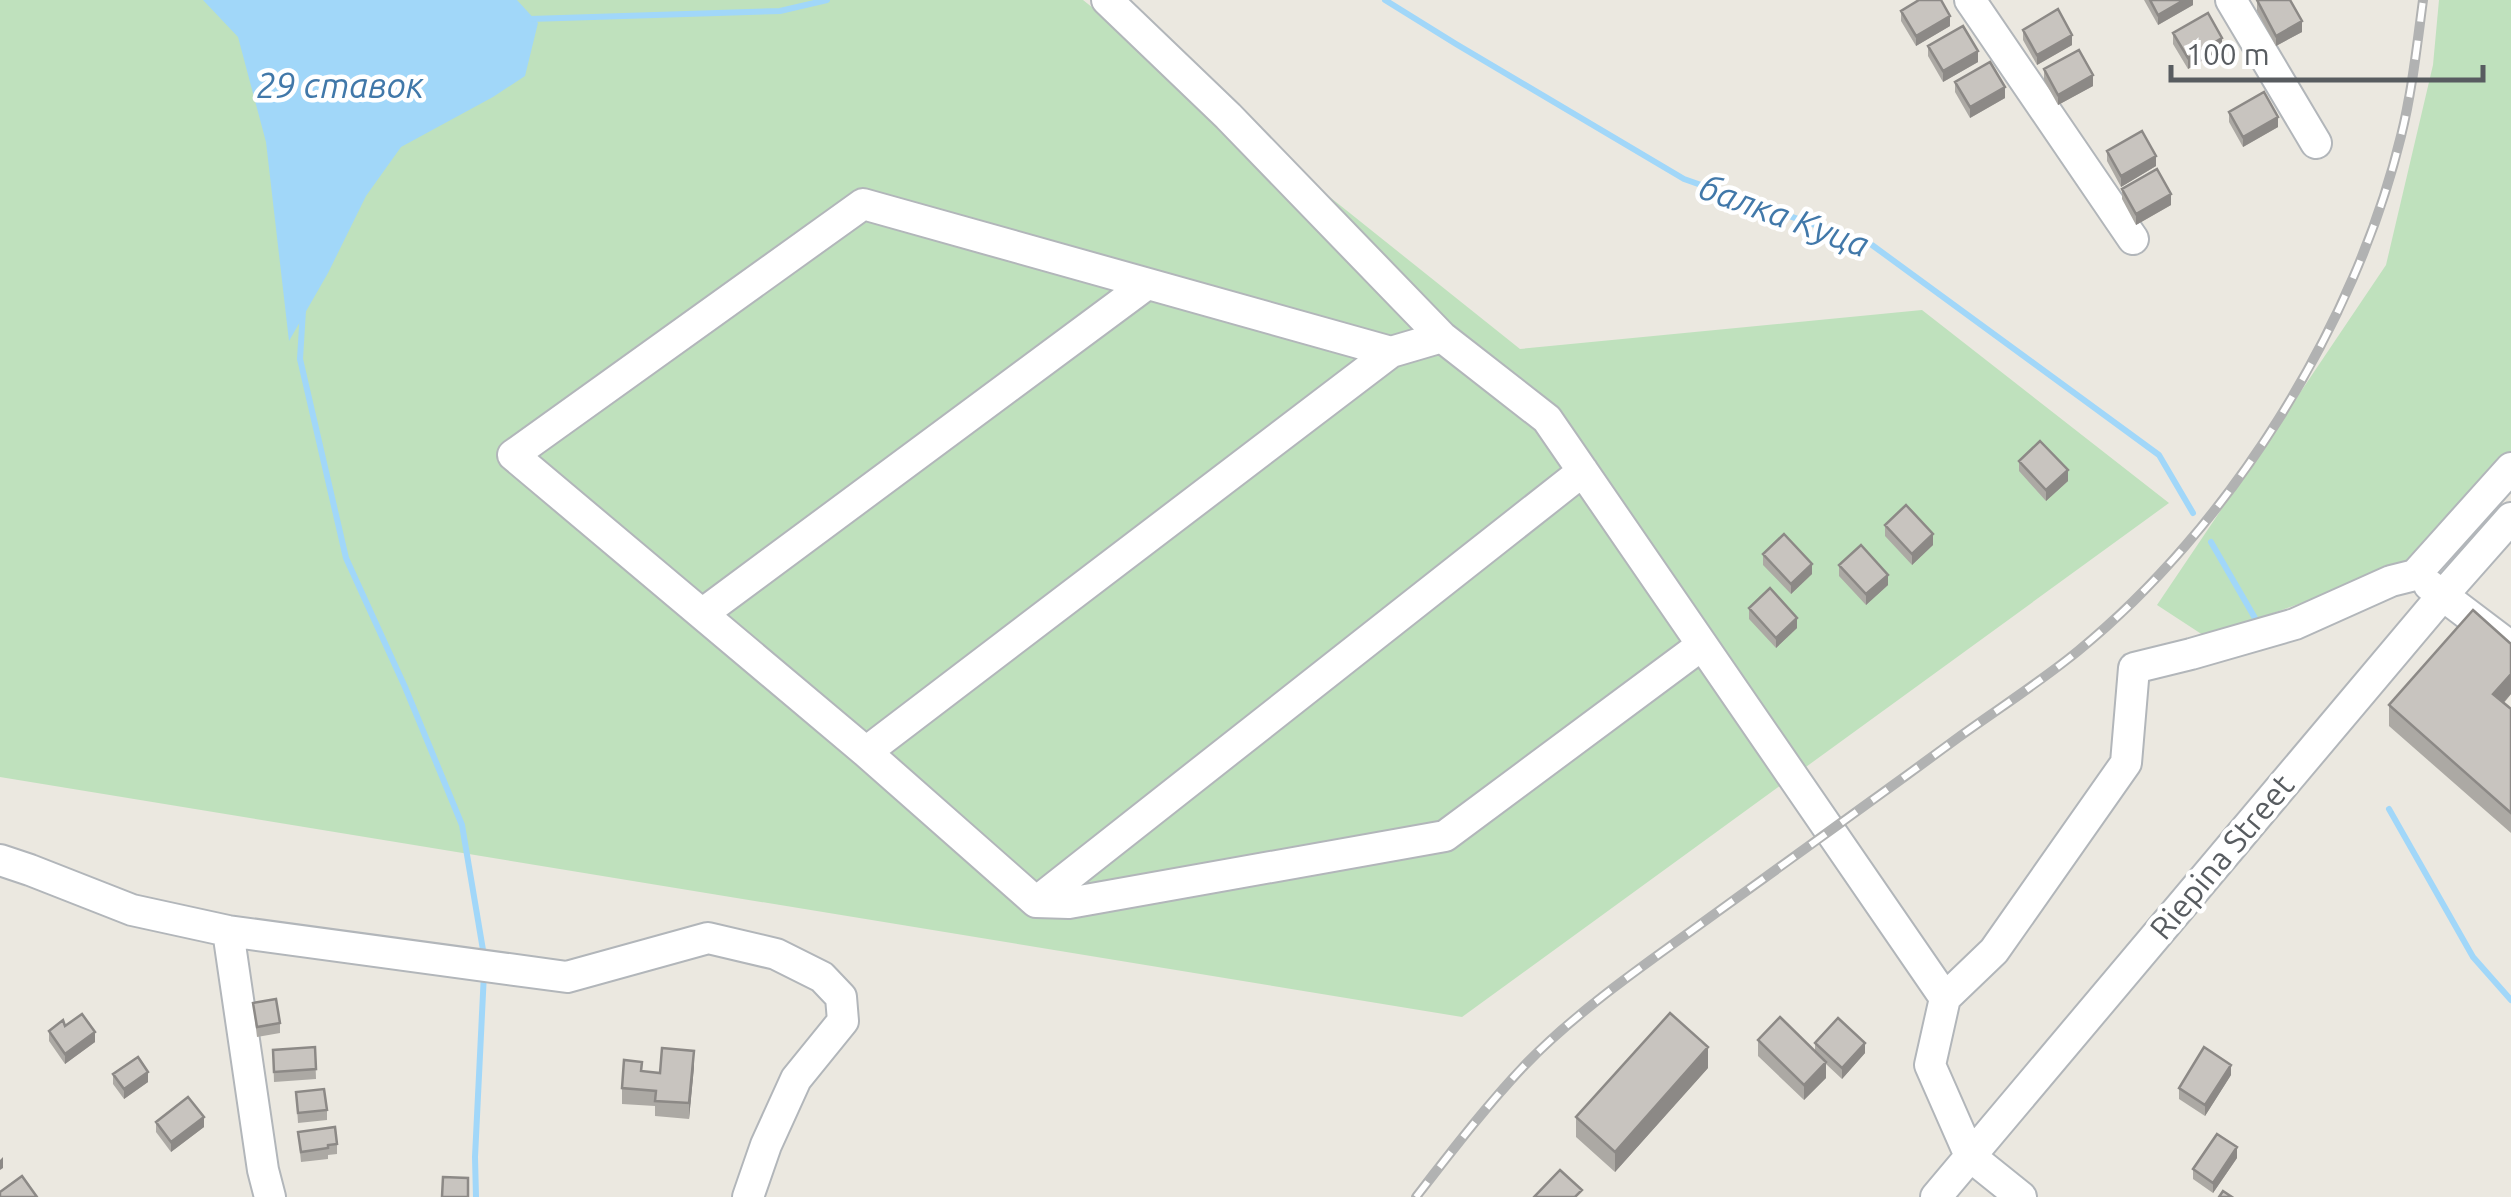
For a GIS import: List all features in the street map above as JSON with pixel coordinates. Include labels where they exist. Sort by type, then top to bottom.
[{"type":"street","points":[[1107,0],[1228,116],[1442,337],[1546,418],[1944,998]]},
{"type":"street","points":[[1970,0],[2134,239]]},
{"type":"street","points":[[2231,0],[2316,143]]},
{"type":"street","points":[[1391,352],[863,204],[513,456],[866,752],[1036,902],[1069,903],[1444,836],[1702,645]]},
{"type":"street","points":[[702,614],[1147,284]]},
{"type":"street","points":[[866,752],[1391,352],[1442,337]]},
{"type":"street","points":[[2020,1197],[1970,1156],[1930,1065],[1944,998],[1994,951],[2126,764],[2134,668],[2295,624],[2415,574],[2511,468]]},
{"type":"street","points":[[1036,902],[1583,471]]},
{"type":"street","name":"Riepina Street","points":[[1936,1197],[2511,518]]},
{"type":"street","points":[[2415,574],[2511,648]]},
{"type":"street","points":[[0,860],[132,910],[228,931],[567,978],[708,938],[776,954],[822,977],[841,997],[843,1021],[796,1079],[748,1197]]},
{"type":"street","points":[[228,931],[270,1197]]},
{"type":"green space","points":[[0,0],[1083,0],[1520,349],[1922,310],[2169,503],[1462,1017],[0,777]]},
{"type":"green space","points":[[2439,0],[2511,0],[2511,456],[2427,558],[2206,637],[2157,605],[2386,265],[2433,65]]},
{"type":"water","name":"29 ставок","points":[[203,0],[517,0],[538,23],[525,76],[401,147],[366,196],[289,341],[266,142],[238,37]]},
{"type":"building","points":[[1919,0],[1941,0],[1950,16],[1916,36],[1901,11]]},
{"type":"building","points":[[2150,0],[2184,0],[2158,15]]},
{"type":"building","points":[[2257,0],[2290,0],[2302,21],[2276,36]]},
{"type":"building","points":[[2058,9],[2072,35],[2037,55],[2023,30]]},
{"type":"building","points":[[2208,13],[2222,38],[2188,58],[2173,33]]},
{"type":"building","points":[[1963,26],[1978,51],[1943,71],[1928,46]]},
{"type":"building","points":[[2079,50],[2093,75],[2058,95],[2044,69]]},
{"type":"building","points":[[1990,62],[2005,87],[1970,107],[1955,82]]},
{"type":"building","points":[[2264,92],[2278,117],[2243,137],[2229,112]]},
{"type":"building","points":[[2142,131],[2156,156],[2121,176],[2107,151]]},
{"type":"building","points":[[2157,169],[2171,194],[2136,214],[2122,189]]},
{"type":"building","points":[[2040,441],[2068,470],[2046,490],[2019,461]]},
{"type":"building","points":[[1906,505],[1933,534],[1912,554],[1885,525]]},
{"type":"building","points":[[1784,534],[1812,564],[1791,584],[1763,554]]},
{"type":"building","points":[[1861,545],[1888,575],[1866,594],[1839,565]]},
{"type":"building","points":[[1770,588],[1797,618],[1776,638],[1749,608]]},
{"type":"building","points":[[2473,610],[2511,644],[2511,674],[2493,694],[2511,709],[2511,813],[2389,705]]},
{"type":"building","points":[[276,999],[280,1023],[257,1027],[253,1003]]},
{"type":"building","points":[[1670,1013],[1708,1047],[1615,1152],[1576,1117]]},
{"type":"building","points":[[82,1014],[95,1032],[65,1054],[49,1031],[63,1020],[65,1026]]},
{"type":"building","points":[[1780,1017],[1826,1062],[1804,1085],[1758,1040]]},
{"type":"building","points":[[1838,1018],[1865,1043],[1842,1068],[1815,1043]]},
{"type":"building","points":[[315,1047],[316,1069],[274,1072],[273,1050]]},
{"type":"building","points":[[2204,1047],[2231,1065],[2205,1105],[2179,1088]]},
{"type":"building","points":[[662,1048],[694,1051],[689,1103],[655,1101],[656,1091],[622,1088],[624,1060],[642,1062],[641,1071],[660,1073]]},
{"type":"building","points":[[138,1057],[148,1072],[124,1089],[113,1074]]},
{"type":"building","points":[[324,1089],[327,1110],[298,1113],[296,1092]]},
{"type":"building","points":[[188,1097],[204,1117],[171,1142],[156,1122]]},
{"type":"building","points":[[335,1127],[337,1144],[301,1152],[298,1132]]},
{"type":"building","points":[[2217,1134],[2237,1147],[2213,1183],[2193,1169]]},
{"type":"building","points":[[1560,1170],[1582,1190],[1575,1197],[1534,1197]]},
{"type":"building","points":[[22,1176],[37,1197],[0,1197],[0,1192]]},
{"type":"building","points":[[443,1177],[468,1178],[468,1197],[442,1197]]},
{"type":"waterway","name":"балка Куца","points":[[530,19],[780,11],[827,0]]},
{"type":"waterway","name":"балка Куца","points":[[1385,0],[1684,179],[1872,245],[2159,455],[2193,513]]},
{"type":"waterway","points":[[303,310],[300,359],[346,558],[462,825],[484,956]]},
{"type":"waterway","name":"балка Куца","points":[[2211,542],[2259,625]]},
{"type":"waterway","name":"балка Куца","points":[[2389,809],[2473,957],[2511,1000]]},
{"type":"waterway","points":[[476,1197],[484,973]]},
{"type":"railway","points":[[1416,1197],[1525,1065],[1590,1006],[2064,662],[2133,601],[2186,545],[2279,419],[2352,279],[2380,208],[2401,136],[2423,0]]}]
